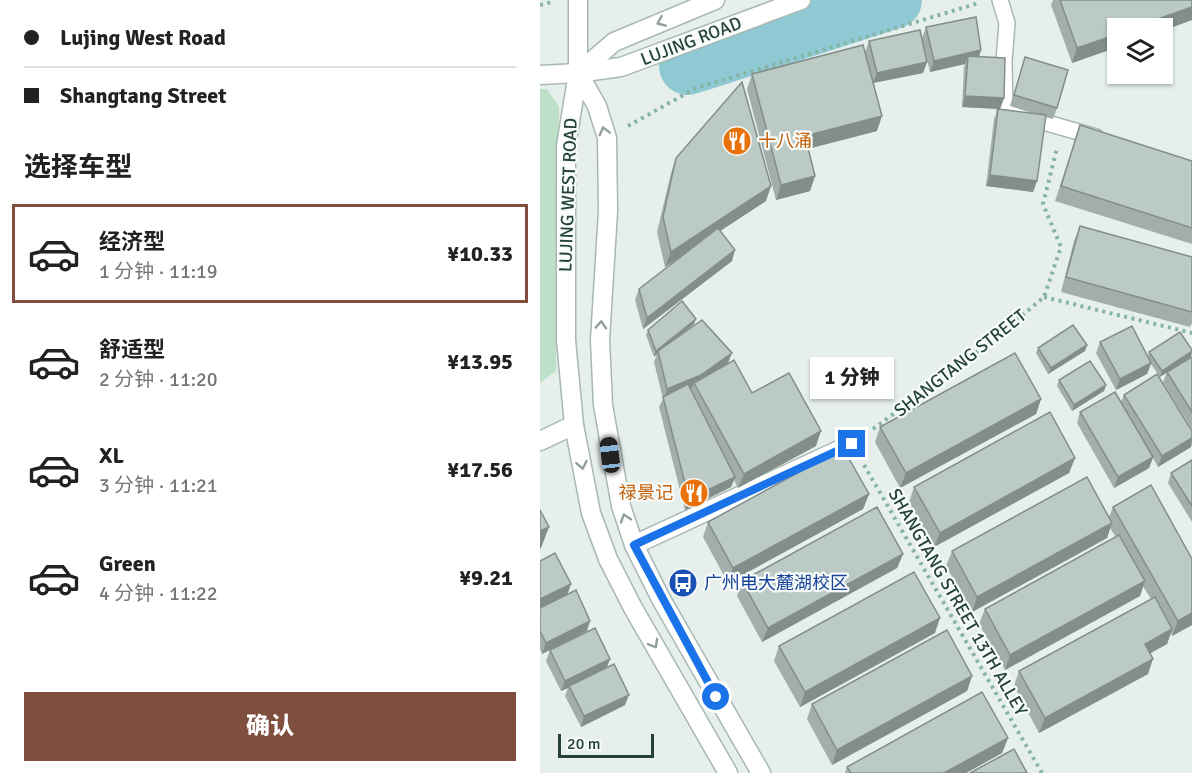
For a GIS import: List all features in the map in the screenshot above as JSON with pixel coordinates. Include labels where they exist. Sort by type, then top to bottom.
[{"type":"street","points":[[578,0],[578,73]]},
{"type":"street","name":"LUJING ROAD","points":[[578,73],[614,42],[715,0]]},
{"type":"street","name":"LUJING ROAD","points":[[540,75],[621,67],[801,0]]},
{"type":"street","name":"LUJING WEST ROAD","points":[[578,73],[597,106],[607,138],[608,211],[600,340],[603,405],[610,455],[621,506],[634,545],[726,717],[761,773]]},
{"type":"street","name":"LUJING WEST ROAD","points":[[578,73],[566,146],[566,340],[574,426],[591,513],[608,559],[633,608],[728,773]]},
{"type":"street","points":[[540,441],[574,426]]},
{"type":"street","points":[[634,545],[852,444]]},
{"type":"lane","points":[[1000,0],[1007,23],[1004,61],[1005,111],[1107,140]]},
{"type":"path","points":[[540,5],[559,0]]},
{"type":"path","points":[[607,138],[696,88],[988,0]]},
{"type":"path","name":"SHANGTANG STREET","points":[[852,444],[992,342],[1044,297],[1061,247],[1042,204],[1064,127]]},
{"type":"path","points":[[1044,297],[1192,333]]},
{"type":"path","name":"SHANGTANG STREET 13TH ALLEY","points":[[852,444],[1042,773]]},
{"type":"green space","points":[[540,89],[547,89],[559,107],[556,371],[540,383]]},
{"type":"building","points":[[1060,0],[1192,0],[1192,7],[1161,18],[1107,18],[1107,38],[1077,48]]},
{"type":"building","points":[[976,17],[981,50],[934,61],[926,27]]},
{"type":"building","points":[[920,30],[927,62],[877,73],[869,41]]},
{"type":"building","points":[[863,45],[882,116],[805,136],[815,176],[781,185],[752,74]]},
{"type":"building","points":[[968,56],[1005,58],[1004,98],[965,96]]},
{"type":"building","points":[[1025,57],[1068,70],[1057,108],[1014,95]]},
{"type":"building","points":[[742,82],[771,186],[671,252],[663,217],[676,158]]},
{"type":"building","points":[[998,109],[1046,115],[1037,181],[990,175]]},
{"type":"building","points":[[1080,125],[1192,161],[1192,228],[1061,186]]},
{"type":"building","points":[[1080,226],[1192,257],[1192,312],[1066,277]]},
{"type":"building","points":[[718,228],[735,250],[647,318],[639,289]]},
{"type":"building","points":[[682,301],[696,319],[656,351],[648,330]]},
{"type":"building","points":[[702,320],[732,353],[701,375],[667,389],[658,351]]},
{"type":"building","points":[[1073,325],[1087,345],[1051,368],[1038,348]]},
{"type":"building","points":[[1132,326],[1151,363],[1120,379],[1100,342]]},
{"type":"building","points":[[1180,332],[1192,351],[1162,371],[1149,352]]},
{"type":"building","points":[[1015,353],[1041,399],[906,473],[880,427]]},
{"type":"building","points":[[1192,357],[1192,412],[1167,372]]},
{"type":"building","points":[[734,360],[752,393],[789,373],[821,431],[744,474],[694,383]]},
{"type":"building","points":[[1090,361],[1106,385],[1074,405],[1059,380]]},
{"type":"building","points":[[1157,374],[1192,431],[1192,438],[1162,456],[1124,395]]},
{"type":"building","points":[[688,384],[735,477],[689,499],[663,397]]},
{"type":"building","points":[[1115,392],[1153,457],[1118,477],[1080,412]]},
{"type":"building","points":[[1050,412],[1075,458],[940,533],[914,487]]},
{"type":"building","points":[[843,448],[869,494],[733,568],[708,522]]},
{"type":"building","points":[[1192,460],[1192,506],[1171,473]]},
{"type":"building","points":[[1087,477],[1112,523],[977,597],[952,551]]},
{"type":"building","points":[[1151,485],[1192,559],[1192,613],[1178,621],[1113,507]]},
{"type":"building","points":[[877,507],[903,554],[768,628],[742,581]]},
{"type":"building","points":[[540,510],[549,527],[540,531]]},
{"type":"building","points":[[1119,535],[1145,581],[1010,655],[985,609]]},
{"type":"building","points":[[555,553],[571,584],[540,599],[540,561]]},
{"type":"building","points":[[914,572],[940,618],[805,692],[779,646]]},
{"type":"building","points":[[576,590],[590,621],[546,643],[540,631],[540,608]]},
{"type":"building","points":[[1155,597],[1172,629],[1145,644],[1153,659],[1045,718],[1019,671]]},
{"type":"building","points":[[595,628],[610,659],[565,681],[550,650]]},
{"type":"building","points":[[947,630],[972,676],[837,750],[812,704]]},
{"type":"building","points":[[614,664],[629,695],[584,716],[569,686]]},
{"type":"building","points":[[982,692],[1008,738],[944,773],[851,773],[847,767]]},
{"type":"building","points":[[1014,749],[1027,773],[970,773]]},
{"type":"waterway","points":[[688,66],[893,0]]},
{"type":"place","name":"十八涌","points":[[737,141]]},
{"type":"place","name":"禄景记","points":[[694,493]]},
{"type":"place","name":"广州电大麓湖校区","points":[[683,583]]},
{"type":"route","points":[[716,697],[634,545],[852,444]]}]
